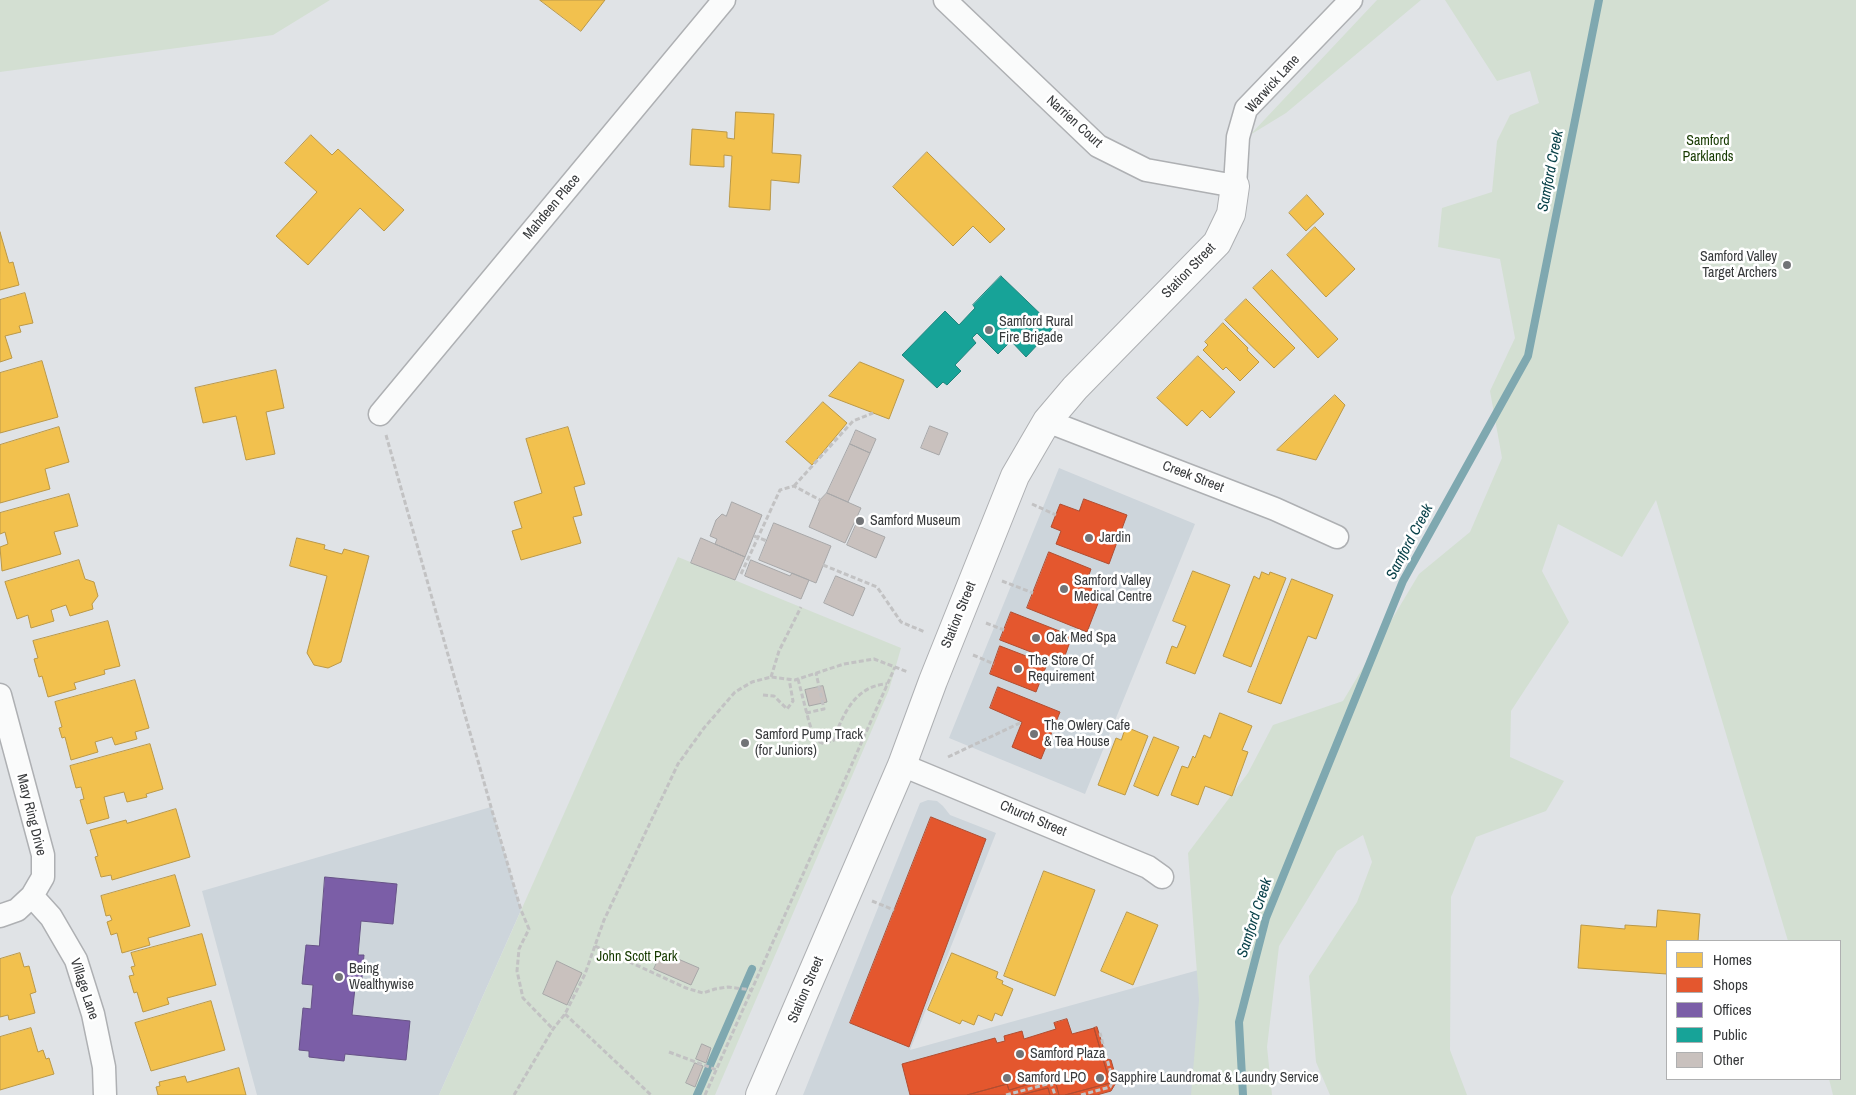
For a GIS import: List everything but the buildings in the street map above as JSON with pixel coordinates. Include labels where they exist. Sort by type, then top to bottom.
[{"type":"street","name":"Mahdeen Place","points":[[380,414],[724,0]]},
{"type":"street","name":"Narrien Court","points":[[945,0],[1098,146],[1146,170],[1235,186]]},
{"type":"street","name":"Warwick Lane","points":[[1235,186],[1238,137],[1246,109],[1351,0]]},
{"type":"street","name":"Station Street","points":[[760,1095],[902,765],[933,681],[1015,476],[1048,421],[1075,388],[1217,243],[1231,214],[1235,186]]},
{"type":"street","name":"Creek Street","points":[[1048,421],[1276,509],[1338,537]]},
{"type":"street","name":"Mary Ring Drive","points":[[0,695],[43,855],[43,877],[32,896],[17,910],[0,916]]},
{"type":"street","name":"Church Street","points":[[902,765],[1148,867],[1162,877]]},
{"type":"street","name":"Village Lane","points":[[32,896],[51,917],[76,960],[93,1014],[104,1067],[105,1095]]},
{"type":"path","points":[[741,574],[756,537],[780,490],[794,486],[854,421],[873,413]]},
{"type":"path","points":[[380,414],[491,807],[521,910],[529,929],[519,949],[517,971],[523,998],[553,1029]]},
{"type":"path","points":[[794,486],[820,500]]},
{"type":"path","points":[[1032,504],[1056,514]]},
{"type":"path","points":[[756,537],[767,541]]},
{"type":"path","points":[[823,565],[877,587],[901,622],[949,641]]},
{"type":"path","points":[[1002,581],[1033,593]]},
{"type":"path","points":[[771,676],[779,651],[801,607]]},
{"type":"path","points":[[986,623],[1004,630]]},
{"type":"path","points":[[973,656],[994,664]]},
{"type":"path","points":[[514,1095],[553,1029],[565,1014],[585,974],[604,920],[678,764],[704,728],[735,692],[752,682],[771,676],[798,679],[844,664],[874,659],[933,681]]},
{"type":"path","points":[[705,1095],[894,667]]},
{"type":"path","points":[[806,713],[824,709],[816,674]]},
{"type":"path","points":[[764,695],[774,696],[787,709],[793,702],[789,679]]},
{"type":"path","points":[[798,679],[815,740],[824,744],[834,740],[844,712],[860,694],[877,684],[887,684]]},
{"type":"path","points":[[948,757],[1022,722]]},
{"type":"path","points":[[872,901],[894,910]]},
{"type":"path","points":[[595,946],[686,988],[703,993],[715,988],[728,987],[752,990]]},
{"type":"path","points":[[565,1014],[651,1095]]},
{"type":"path","points":[[1081,1095],[1110,1087],[1113,1081],[1100,1032]]},
{"type":"path","points":[[669,1052],[715,1069]]},
{"type":"path","points":[[1006,1095],[1051,1083],[1054,1095]]},
{"type":"shaded area","points":[[1059,468],[1195,524],[1085,794],[949,738]]},
{"type":"shaded area","points":[[928,800],[937,801],[950,815],[996,833],[910,1050],[1213,966],[1227,1095],[803,1095],[920,803]]},
{"type":"shaded area","points":[[491,807],[521,910],[439,1095],[257,1095],[202,891]]},
{"type":"green space","points":[[0,0],[330,0],[273,35],[0,72]]},
{"type":"green space","points":[[1377,0],[1421,0],[1286,113],[1250,135]]},
{"type":"green space","name":"Samford Parklands","points":[[1445,0],[1856,0],[1856,1095],[1833,1095],[1829,1080],[1841,1080],[1841,940],[1788,940],[1656,500],[1622,557],[1558,524],[1542,571],[1569,622],[1511,711],[1510,757],[1564,781],[1546,811],[1476,837],[1451,897],[1450,1050],[1467,1095],[1330,1095],[1316,1062],[1309,976],[1357,902],[1372,862],[1363,835],[1337,851],[1279,946],[1267,1047],[1272,1095],[1191,1095],[1199,1000],[1188,853],[1248,773],[1273,725],[1343,701],[1419,574],[1470,532],[1502,458],[1490,391],[1515,338],[1500,259],[1438,247],[1442,208],[1492,192],[1497,141],[1510,115],[1539,103],[1530,71],[1497,81]]},
{"type":"green space","name":"John Scott Park","points":[[678,557],[901,648],[889,690],[715,1095],[439,1095]]},
{"type":"waterway","name":"Samford Creek","points":[[1243,1095],[1239,1022],[1266,918],[1403,581],[1528,356],[1599,0]]},
{"type":"waterway","points":[[697,1095],[752,969]]},
{"type":"place","name":"Samford Valley Target Archers","points":[[1787,265]]},
{"type":"place","name":"Samford Rural Fire Brigade","points":[[989,330]]},
{"type":"place","name":"Samford Museum","points":[[860,521]]},
{"type":"place","name":"Jardin","points":[[1089,538]]},
{"type":"place","name":"Samford Valley Medical Centre","points":[[1064,589]]},
{"type":"place","name":"Oak Med Spa","points":[[1036,638]]},
{"type":"place","name":"The Store Of Requirement","points":[[1018,669]]},
{"type":"place","name":"The Owlery Cafe & Tea House","points":[[1034,734]]},
{"type":"place","name":"Samford Pump Track (for Juniors)","points":[[745,743]]},
{"type":"place","name":"Being Wealthywise","points":[[339,977]]},
{"type":"place","name":"Samford Plaza","points":[[1020,1054]]},
{"type":"place","name":"Samford LPO","points":[[1007,1078]]},
{"type":"place","name":"Sapphire Laundromat & Laundry Service","points":[[1100,1078]]}]
